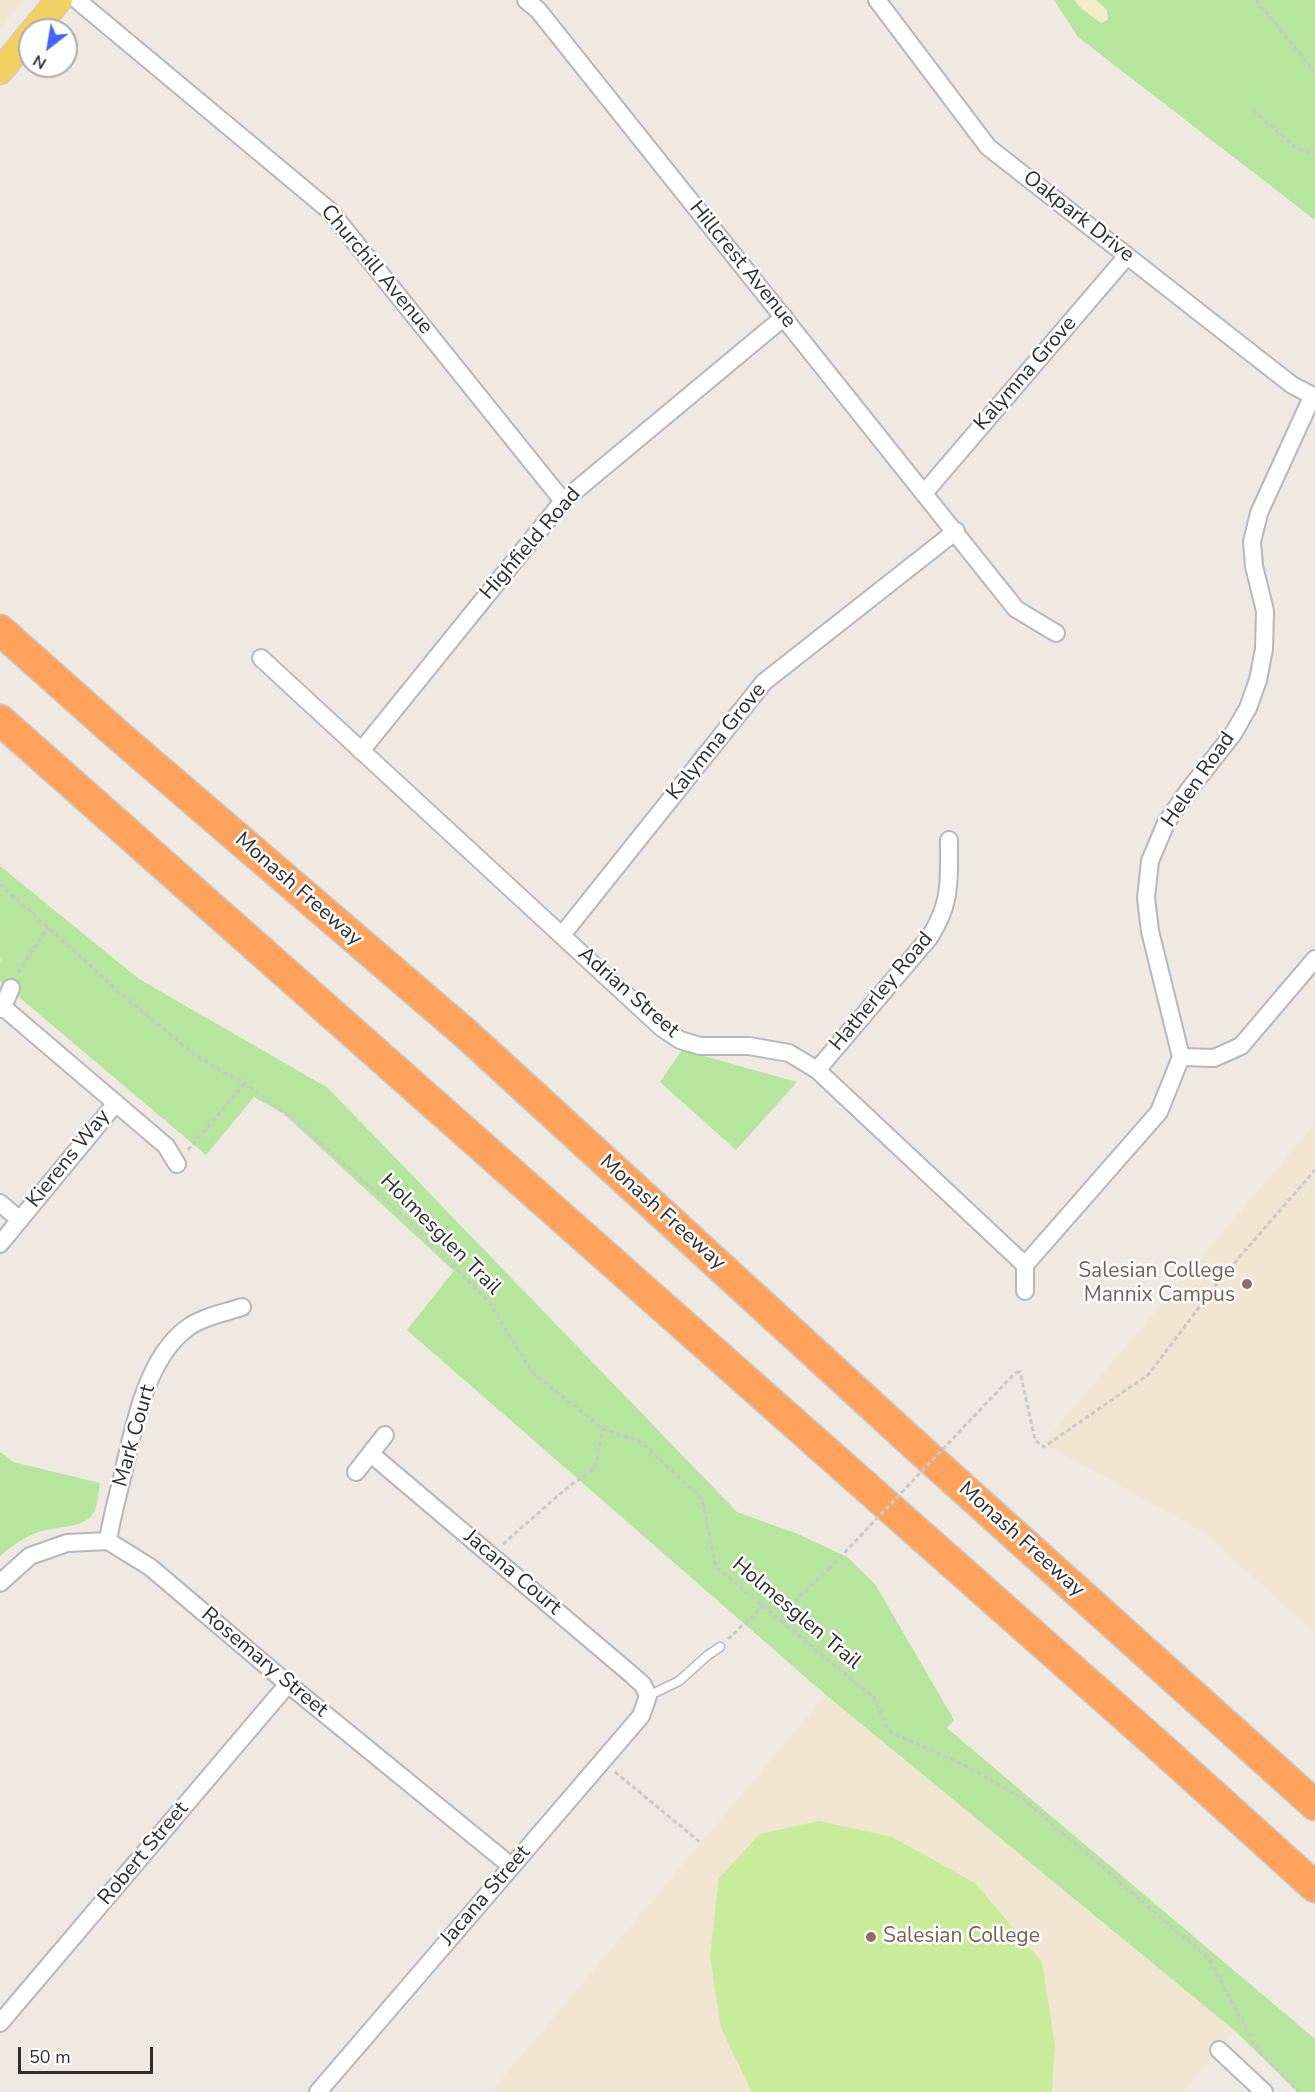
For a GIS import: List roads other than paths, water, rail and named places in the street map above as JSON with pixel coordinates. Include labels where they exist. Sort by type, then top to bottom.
[{"type":"highway","name":"Monash Freeway","points":[[0,630],[119,736],[465,1032],[915,1445],[1315,1805]]},
{"type":"highway","points":[[0,720],[1151,1739],[1315,1887]]},
{"type":"main road","points":[[44,18],[59,0]]},
{"type":"main road","points":[[0,71],[18,49]]},
{"type":"street","name":"Churchill Avenue","points":[[77,0],[330,211],[562,501]]},
{"type":"street","name":"Hillcrest Avenue","points":[[526,0],[538,10],[925,492],[1016,609],[1056,633]]},
{"type":"street","name":"Oakpark Drive","points":[[877,0],[988,147],[1292,385],[1314,397]]},
{"type":"street","name":"Kalymna Grove","points":[[925,492],[1127,256]]},
{"type":"street","name":"Highfield Road","points":[[361,751],[562,501],[784,317]]},
{"type":"street","name":"Helen Road","points":[[1181,1057],[1150,931],[1146,898],[1150,861],[1166,824],[1188,790],[1233,734],[1258,680],[1264,649],[1265,611],[1254,566],[1252,542],[1259,513],[1314,397]]},
{"type":"street","name":"Kalymna Grove","points":[[562,935],[764,682],[956,531]]},
{"type":"street","name":"Adrian Street","points":[[261,658],[662,1028],[680,1040],[700,1046],[749,1046],[789,1053],[817,1070],[1025,1265]]},
{"type":"street","name":"Hatherley Road","points":[[817,1070],[929,938],[941,920],[948,897],[949,840]]},
{"type":"street","points":[[1025,1291],[1025,1265],[1159,1112],[1181,1057],[1214,1058],[1241,1046],[1315,959]]},
{"type":"street","name":"Kierens Way","points":[[11,988],[2,1008],[166,1146],[177,1164]]},
{"type":"street","name":"Kierens Way","points":[[0,1244],[116,1103]]},
{"type":"street","points":[[0,1203],[20,1220]]},
{"type":"street","name":"Mark Court","points":[[108,1541],[137,1413],[148,1384],[163,1357],[186,1329],[198,1322],[242,1307]]},
{"type":"street","points":[[356,1472],[385,1435]]},
{"type":"street","name":"Jacana Court","points":[[371,1454],[639,1681],[648,1696]]},
{"type":"street","points":[[0,1583],[30,1556],[68,1543],[108,1541]]},
{"type":"street","name":"Rosemary Street","points":[[108,1541],[150,1567],[288,1684],[511,1866]]},
{"type":"street","name":"Robert Street","points":[[0,2023],[288,1684]]},
{"type":"street","name":"Jacana Street","points":[[318,2092],[641,1716],[648,1696]]},
{"type":"street","points":[[1219,2050],[1264,2092]]},
{"type":"lane","points":[[648,1696],[680,1681],[720,1647]]},
{"type":"place","name":"Salesian College Mannix Campus","points":[[1247,1284]]},
{"type":"place","name":"Salesian College","points":[[871,1937]]}]
